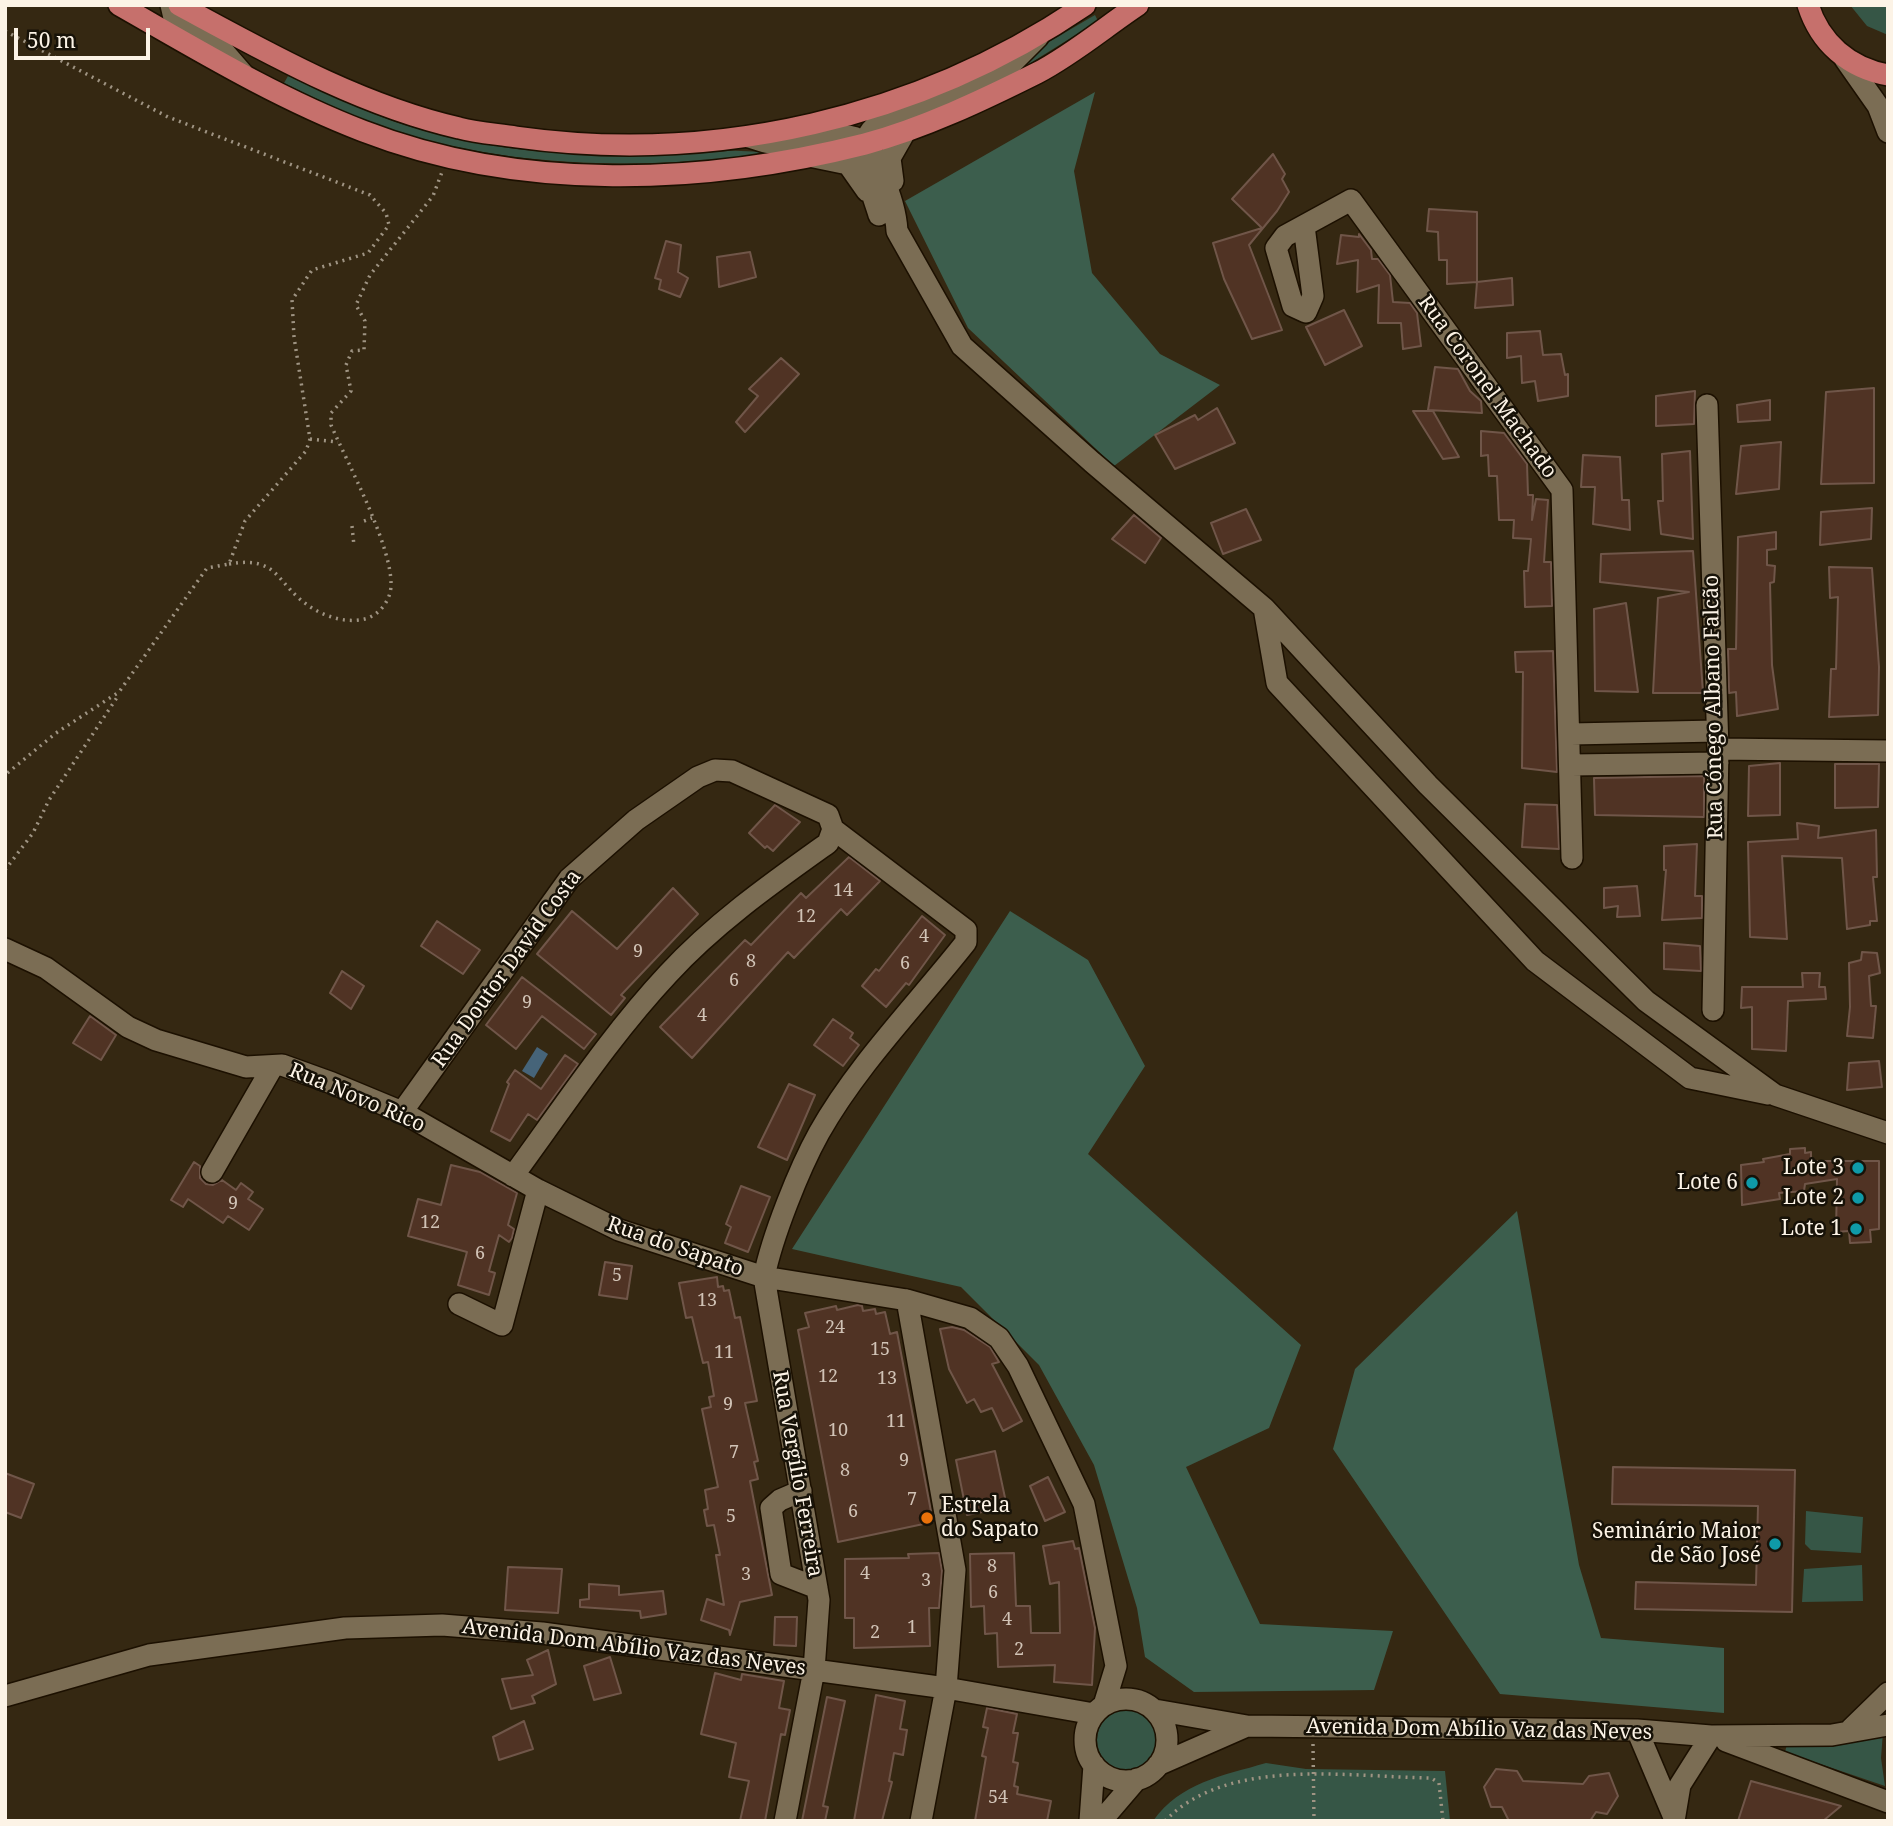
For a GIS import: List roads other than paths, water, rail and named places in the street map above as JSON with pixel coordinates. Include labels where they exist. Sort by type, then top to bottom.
[{"type":"main road","points":[[119,5],[244,76],[362,131],[443,157],[528,170],[671,175],[767,165],[865,144],[906,130],[1040,71],[1138,5]]},
{"type":"main road","points":[[179,5],[324,81],[390,108],[460,129],[559,143],[650,145],[748,137],[856,114],[946,82],[1038,37],[1085,5]]},
{"type":"main road","points":[[1808,5],[1826,41],[1845,59],[1870,72],[1888,75]]},
{"type":"street","points":[[171,5],[174,18],[217,44],[244,76]]},
{"type":"street","points":[[200,5],[220,27]]},
{"type":"street","points":[[891,220],[863,153],[871,129],[883,121],[1004,71],[1038,37]]},
{"type":"street","points":[[1845,59],[1878,106],[1888,132]]},
{"type":"street","points":[[891,220],[890,158],[906,130]]},
{"type":"street","points":[[748,137],[768,144],[786,145],[838,134],[856,137],[865,144]]},
{"type":"street","points":[[807,156],[848,164],[861,178],[891,220],[962,346],[1264,608],[1428,785],[1646,1002],[1775,1095]]},
{"type":"street","name":"Rua Coronel Machado","points":[[1304,226],[1351,200],[1562,490],[1571,734],[1572,858]]},
{"type":"street","name":"Rua Cónego Albano Falcão","points":[[1707,405],[1718,748],[1713,1010]]},
{"type":"street","points":[[1264,608],[1277,683],[1535,961],[1690,1078],[1775,1095],[1888,1133]]},
{"type":"street","points":[[1571,734],[1718,748],[1888,751]]},
{"type":"street","points":[[1571,765],[1718,748]]},
{"type":"street","name":"Rua Doutor David Costa","points":[[402,1112],[569,879],[636,820],[698,777],[715,770],[732,771],[828,815],[833,829],[966,930],[966,942],[858,1077],[819,1133],[769,1251],[764,1277]]},
{"type":"street","points":[[513,1176],[622,1026],[670,972],[745,902],[828,843],[833,829]]},
{"type":"street","name":"Rua Novo Rico","points":[[5,948],[46,968],[128,1027],[156,1040],[246,1067],[282,1065],[332,1083],[402,1112],[513,1176]]},
{"type":"street","name":"Rua Novo Rico","points":[[212,1172],[273,1066]]},
{"type":"street","name":"Rua do Sapato","points":[[513,1176],[619,1230],[764,1277],[907,1300],[970,1318],[999,1338],[1017,1366],[1084,1504],[1116,1666]]},
{"type":"street","points":[[459,1304],[502,1325],[538,1190]]},
{"type":"street","name":"Rua Vergílio Ferreira","points":[[764,1277],[819,1600],[814,1670],[785,1821]]},
{"type":"street","points":[[907,1300],[955,1570],[946,1688],[921,1821]]},
{"type":"street","points":[[801,1491],[780,1500],[771,1508],[781,1574],[817,1588]]},
{"type":"street","name":"Avenida Dom Abílio Vaz das Neves","points":[[7,1695],[149,1655],[345,1628],[442,1625],[542,1633],[814,1670],[946,1688],[1051,1708],[1099,1709]]},
{"type":"street","points":[[1090,1821],[1087,1725],[1099,1709],[1116,1666],[1166,1729],[1167,1742],[1158,1765]]},
{"type":"street","points":[[1851,1729],[1888,1693]]},
{"type":"street","points":[[1099,1709],[1125,1698],[1151,1707]]},
{"type":"street","name":"Avenida Dom Abílio Vaz das Neves","points":[[1151,1707],[1247,1726],[1313,1728],[1637,1730],[1711,1736],[1832,1735],[1851,1729],[1888,1725]]},
{"type":"street","points":[[1051,1708],[1069,1724],[1090,1758],[1113,1779],[1137,1779]]},
{"type":"street","points":[[1101,1821],[1137,1779],[1158,1765],[1247,1726]]},
{"type":"street","points":[[1637,1730],[1673,1818]]},
{"type":"street","points":[[1673,1818],[1680,1785],[1711,1736]]},
{"type":"street","name":"Avenida Dom Abílio Vaz das Neves","points":[[1711,1736],[1888,1802]]},
{"type":"water","points":[[537,1047],[548,1054],[534,1078],[522,1071]]},
{"type":"place","name":"Lote 3","points":[[1858,1168]]},
{"type":"place","name":"Lote 6","points":[[1752,1183]]},
{"type":"place","name":"Lote 2","points":[[1858,1198]]},
{"type":"place","name":"Lote 1","points":[[1856,1229]]},
{"type":"place","name":"Estrela do Sapato","points":[[927,1518]]},
{"type":"place","name":"Seminário Maior de São José","points":[[1775,1544]]}]
